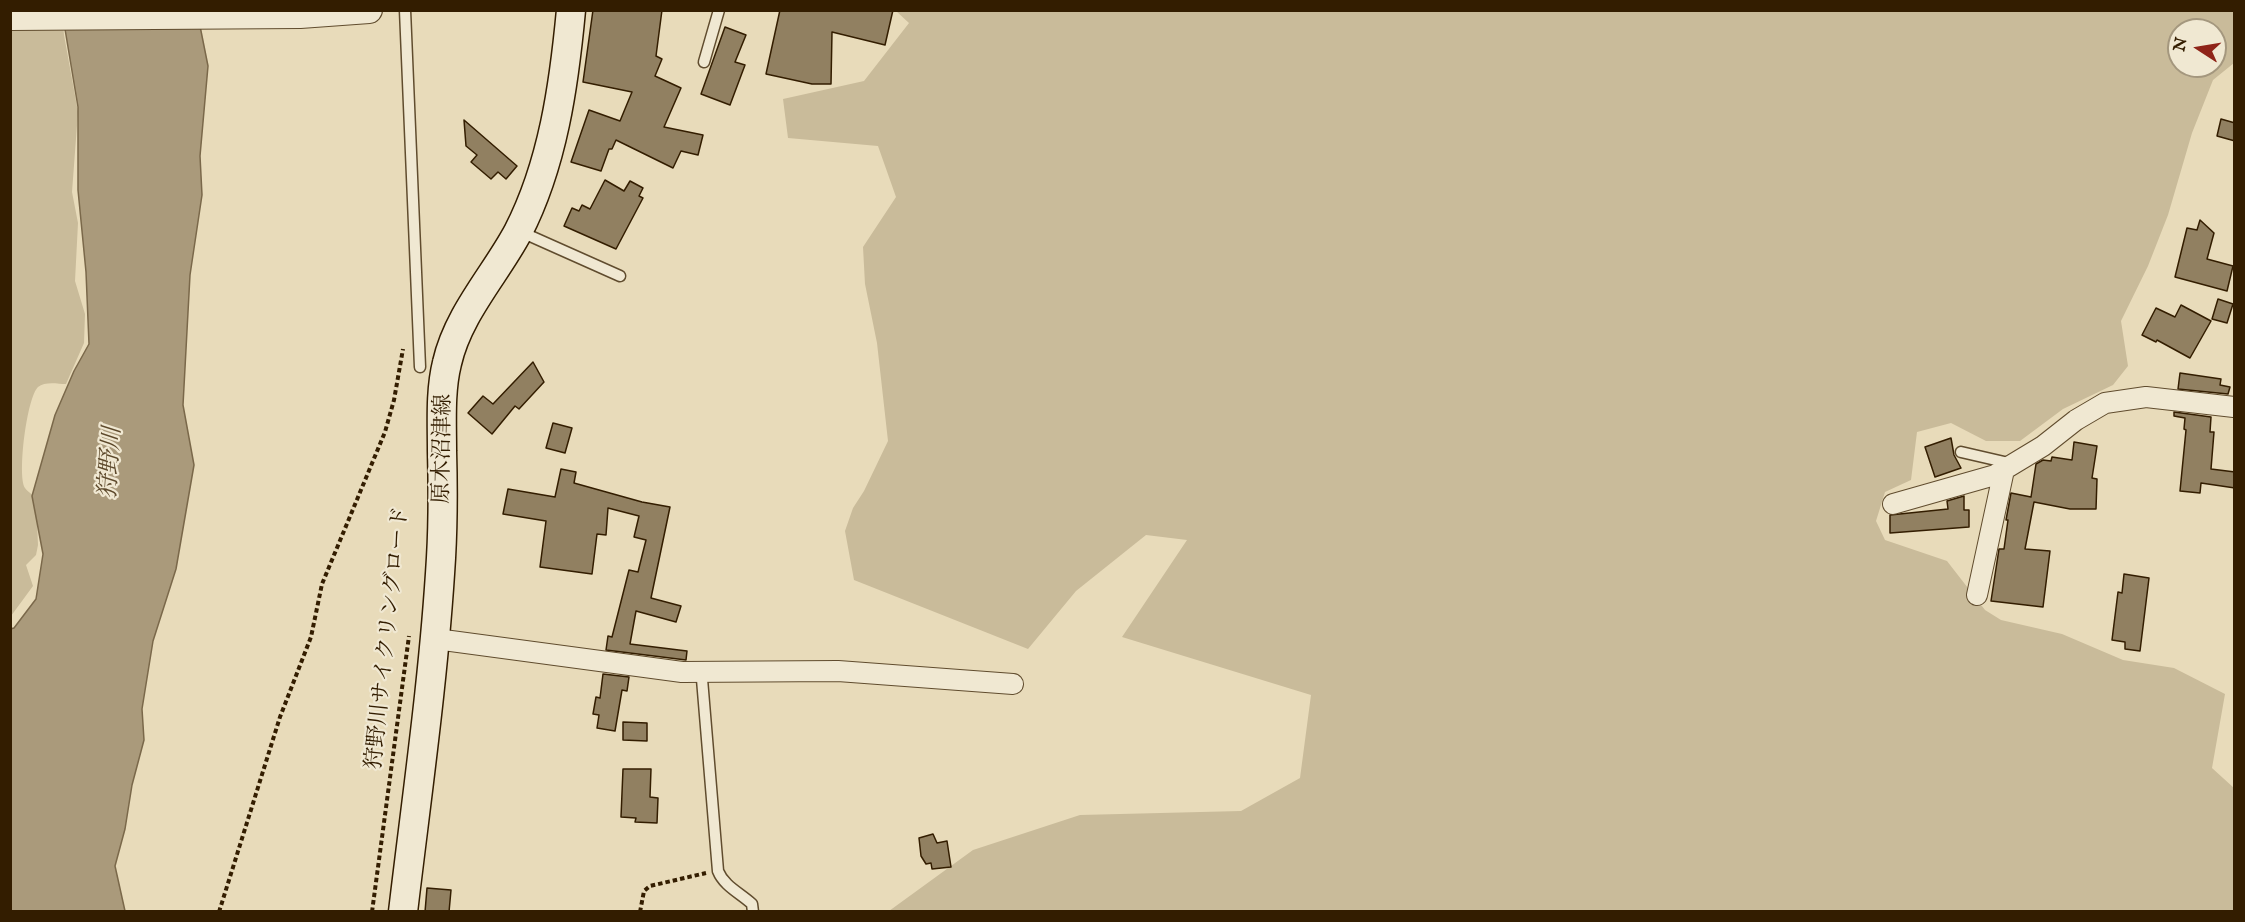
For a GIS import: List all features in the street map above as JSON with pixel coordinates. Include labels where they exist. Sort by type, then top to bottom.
[{"type":"main road","name":"原木沼津線","points":[[403,912],[436,639],[443,519],[443,400],[447,363],[462,323],[519,230],[542,172],[556,122],[572,10]]},
{"type":"street","points":[[10,17],[300,15],[369,10]]},
{"type":"street","points":[[1893,504],[1995,475],[2043,446],[2076,420],[2105,404],[2146,397],[2235,407]]},
{"type":"street","points":[[1977,595],[2009,467]]},
{"type":"street","points":[[436,639],[682,672],[838,671],[1013,684]]},
{"type":"lane","points":[[405,10],[420,367]]},
{"type":"lane","points":[[704,62],[719,10]]},
{"type":"lane","points":[[519,230],[620,276]]},
{"type":"lane","points":[[1961,452],[2009,467]]},
{"type":"lane","points":[[696,672],[702,679],[718,871],[723,882],[752,904],[753,912]]},
{"type":"path","points":[[219,912],[280,717],[311,637],[322,584],[385,432],[394,400],[404,346]]},
{"type":"path","name":"狩野川サイクリングロード","points":[[372,912],[411,625]]},
{"type":"path","points":[[640,912],[644,891],[650,886],[718,871]]},
{"type":"shaded area","points":[[10,11],[62,11],[78,112],[72,192],[78,223],[75,281],[85,314],[84,343],[66,384],[41,385],[30,405],[24,436],[22,468],[25,488],[36,498],[38,545],[36,555],[26,565],[33,586],[11,616]]},
{"type":"shaded area","points":[[896,11],[2234,11],[2234,63],[2227,69],[2227,18],[2167,18],[2167,78],[2215,78],[2192,133],[2168,215],[2148,266],[2121,321],[2128,366],[2113,385],[2063,409],[2020,441],[1986,441],[1951,423],[1917,432],[1911,480],[1885,492],[1876,521],[1885,540],[1947,561],[1985,610],[2001,620],[2062,634],[2123,660],[2174,668],[2225,694],[2212,768],[2234,788],[2234,911],[889,911],[973,850],[1080,815],[1241,811],[1300,778],[1311,695],[1122,637],[1187,540],[1146,535],[1076,591],[1028,649],[854,580],[845,531],[853,508],[864,491],[888,441],[877,343],[865,284],[863,247],[896,197],[878,146],[788,138],[783,99],[864,81],[909,23]]},
{"type":"water","name":"狩野川","points":[[62,11],[197,11],[208,66],[200,156],[202,195],[190,275],[183,405],[194,465],[176,569],[153,641],[142,709],[144,740],[115,866],[125,911],[11,911],[10,629],[14,628],[36,599],[43,554],[32,496],[55,415],[74,371],[89,344],[86,272],[78,190],[78,107]]},
{"type":"building","points":[[593,10],[662,10],[656,56],[662,59],[655,76],[681,88],[664,127],[703,135],[698,155],[681,151],[673,168],[616,140],[612,149],[609,149],[601,171],[571,162],[589,110],[620,121],[632,92],[583,82]]},
{"type":"building","points":[[780,10],[893,10],[885,45],[832,32],[831,84],[812,84],[766,74]]},
{"type":"building","points":[[725,27],[746,35],[735,62],[745,65],[730,105],[701,94]]},
{"type":"building","points":[[2221,119],[2235,123],[2235,141],[2217,136]]},
{"type":"building","points":[[464,120],[517,166],[506,179],[498,172],[491,179],[471,162],[477,155],[466,146]]},
{"type":"building","points":[[605,180],[624,191],[630,181],[643,188],[639,196],[643,198],[616,249],[564,226],[572,208],[579,211],[582,205],[590,209]]},
{"type":"building","points":[[2200,220],[2214,233],[2207,259],[2233,266],[2227,291],[2175,277],[2187,228],[2197,230]]},
{"type":"building","points":[[2218,299],[2233,304],[2227,323],[2212,319]]},
{"type":"building","points":[[2181,305],[2211,321],[2190,358],[2157,340],[2156,342],[2142,335],[2156,308],[2175,317]]},
{"type":"building","points":[[533,362],[544,382],[519,409],[515,406],[492,434],[468,413],[483,396],[493,404]]},
{"type":"building","points":[[2180,373],[2221,379],[2220,385],[2230,387],[2228,394],[2178,389]]},
{"type":"building","points":[[2174,412],[2211,417],[2210,432],[2214,432],[2211,469],[2235,472],[2235,488],[2201,483],[2200,493],[2180,491],[2186,430],[2184,429],[2185,418],[2174,416]]},
{"type":"building","points":[[553,423],[572,428],[565,453],[546,448]]},
{"type":"building","points":[[1951,438],[1954,455],[1961,468],[1935,477],[1925,447]]},
{"type":"building","points":[[2074,442],[2097,446],[2092,478],[2097,479],[2096,509],[2070,509],[2034,502],[2025,549],[2050,551],[2043,607],[1991,601],[1999,549],[2004,549],[2011,493],[2031,497],[2036,464],[2043,460],[2051,461],[2052,457],[2072,460]]},
{"type":"building","points":[[561,469],[576,472],[574,483],[642,502],[670,507],[651,598],[681,606],[676,622],[636,611],[630,644],[687,651],[686,660],[606,650],[608,636],[612,637],[629,570],[638,572],[646,540],[634,537],[639,516],[608,508],[606,535],[597,534],[592,574],[540,567],[546,521],[503,514],[508,489],[555,497]]},
{"type":"building","points":[[1964,496],[1964,510],[1969,510],[1969,527],[1890,533],[1890,515],[1948,509],[1947,501]]},
{"type":"building","points":[[2124,574],[2149,578],[2140,651],[2125,649],[2125,642],[2112,640],[2118,592],[2122,593]]},
{"type":"building","points":[[603,674],[629,677],[627,691],[622,690],[615,731],[597,728],[599,715],[593,714],[596,697],[600,698]]},
{"type":"building","points":[[623,722],[647,723],[647,741],[623,740]]},
{"type":"building","points":[[623,769],[651,769],[650,797],[658,798],[657,823],[635,822],[636,818],[621,817]]},
{"type":"building","points":[[933,834],[937,843],[947,841],[951,867],[932,869],[931,863],[926,864],[921,856],[919,838]]},
{"type":"building","points":[[427,888],[451,890],[449,912],[425,912]]}]
